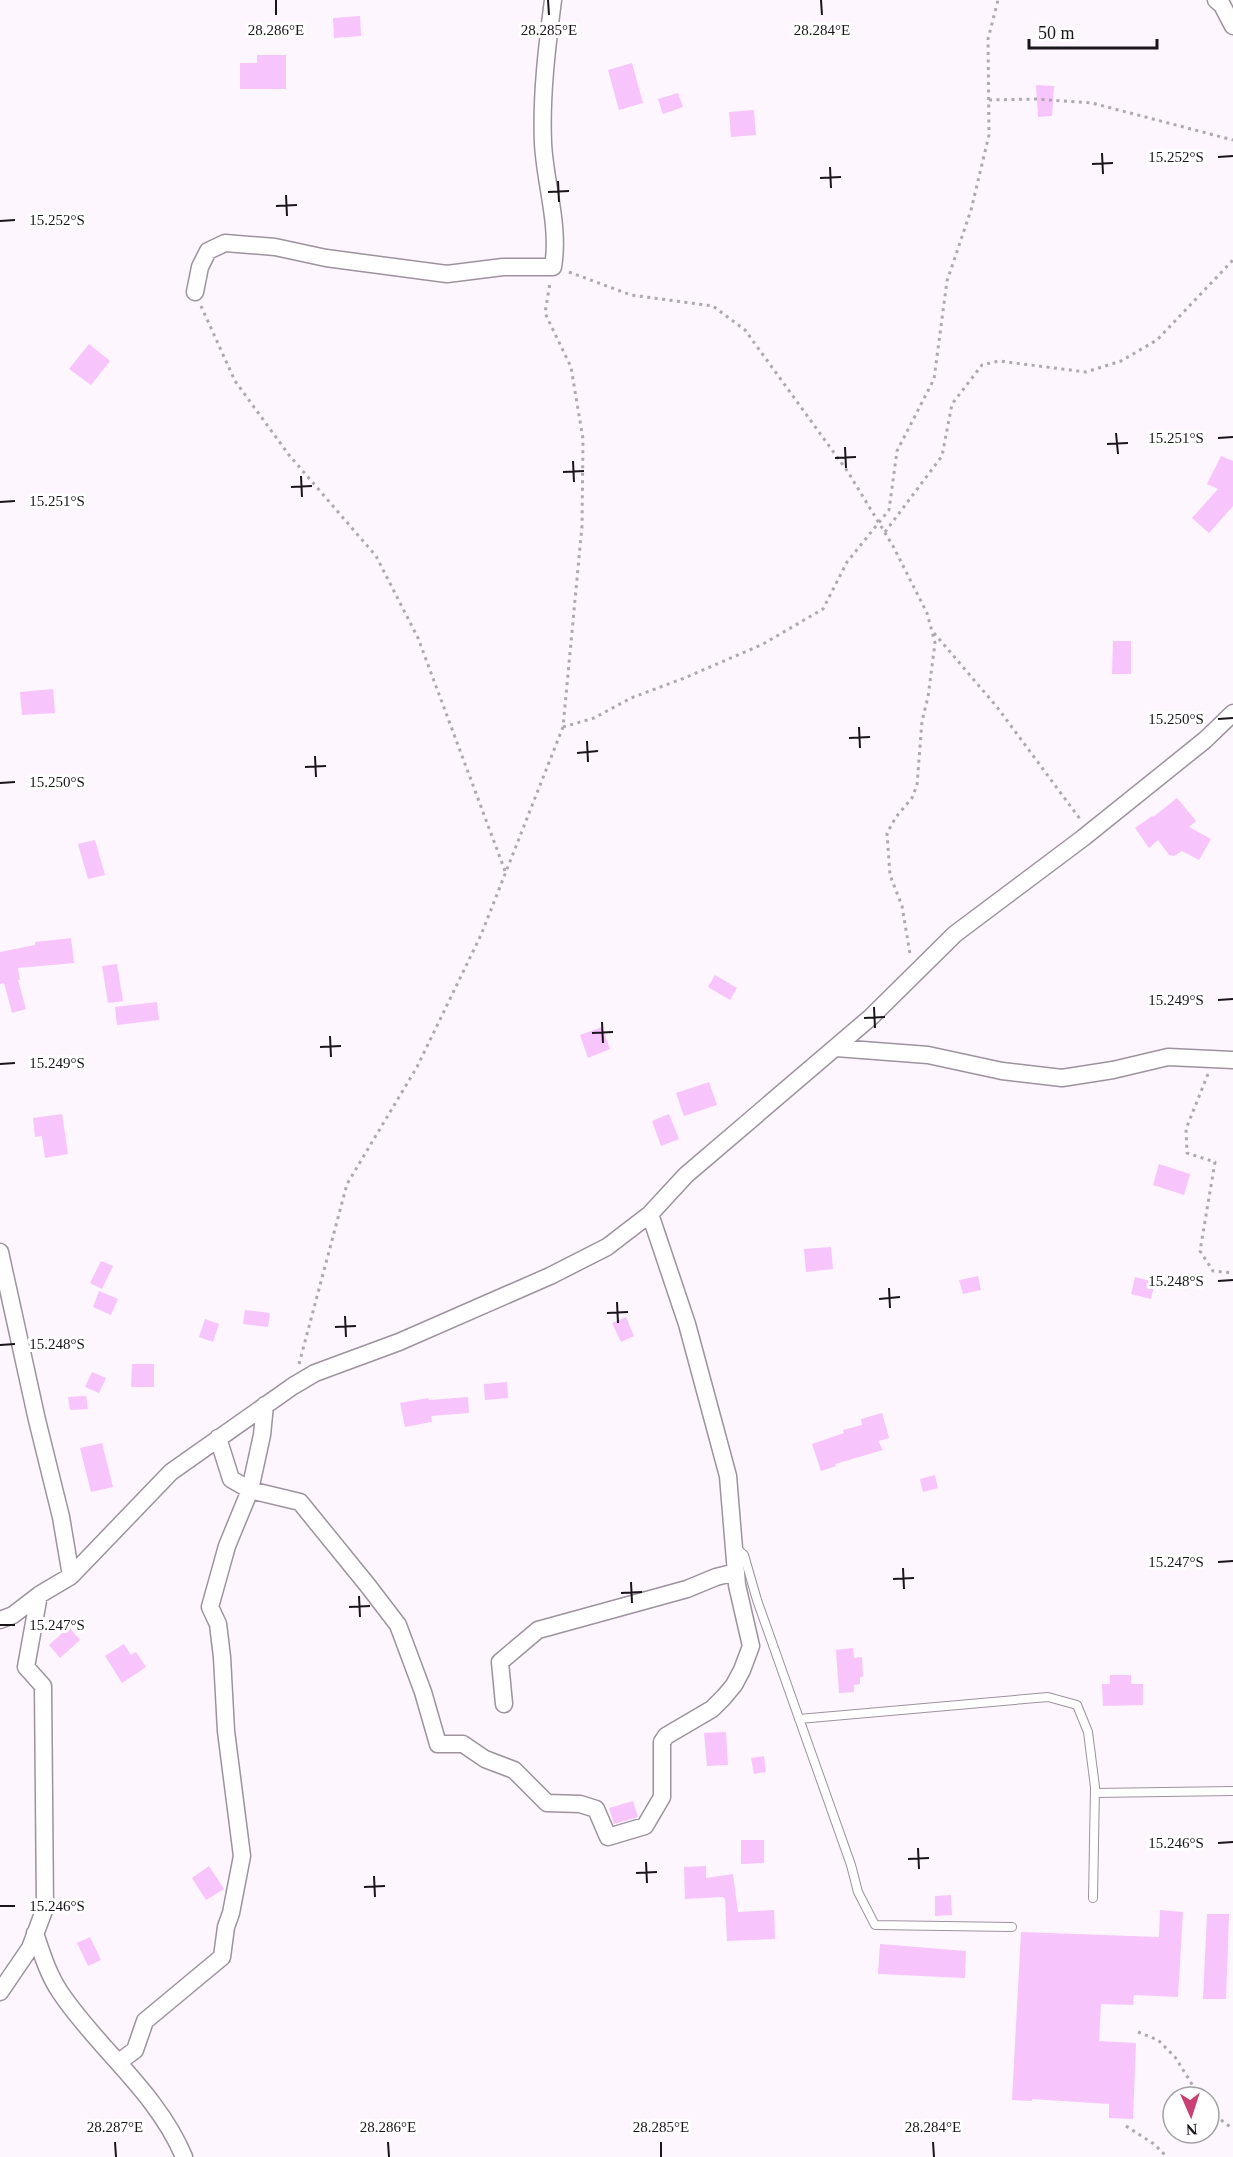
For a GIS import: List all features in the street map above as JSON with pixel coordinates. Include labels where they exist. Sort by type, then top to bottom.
[{"type":"street","points":[[195,292],[200,267],[208,251],[225,243],[275,247],[326,258],[447,274],[503,267],[553,267],[556,246],[543,144],[544,93],[553,0]]},
{"type":"street","points":[[1216,0],[1222,5],[1233,26]]},
{"type":"street","points":[[0,1620],[13,1615],[39,1595],[71,1576],[171,1472],[293,1386],[315,1373],[399,1342],[550,1276],[607,1247],[650,1214],[686,1175],[871,1017],[955,934],[1090,832],[1204,740],[1233,713]]},
{"type":"street","points":[[836,1048],[928,1055],[1002,1071],[1062,1078],[1113,1070],[1168,1057],[1233,1060]]},
{"type":"street","points":[[218,1438],[231,1479],[250,1491],[300,1502],[398,1625],[423,1692],[438,1744],[463,1744],[485,1758],[514,1770],[547,1803],[580,1804],[596,1809],[608,1837],[645,1826],[662,1797],[662,1743],[666,1736],[712,1709],[734,1685],[750,1646],[736,1572],[728,1476],[687,1324],[650,1214]]},
{"type":"street","points":[[0,1252],[61,1517],[71,1576]]},
{"type":"street","points":[[119,2062],[135,2050],[145,2021],[222,1957],[242,1856],[226,1731],[218,1624],[210,1607],[227,1546],[250,1491],[262,1434],[265,1405]]},
{"type":"street","points":[[504,1704],[500,1662],[538,1630],[687,1589],[716,1577],[736,1572]]},
{"type":"street","points":[[0,1992],[30,1948],[45,1908],[43,1686],[26,1667],[39,1595]]},
{"type":"street","points":[[35,1933],[46,1967],[60,1992],[136,2081],[178,2143],[184,2157]]},
{"type":"lane","points":[[734,1545],[744,1555],[757,1600],[851,1865],[858,1892],[875,1925],[1012,1927]]},
{"type":"lane","points":[[799,1719],[1048,1697],[1077,1705],[1088,1732],[1095,1792],[1094,1898]]},
{"type":"lane","points":[[1095,1792],[1233,1791]]},
{"type":"path","points":[[563,727],[594,718],[631,698],[763,644],[823,609],[847,562],[889,510],[897,451],[934,379],[947,280],[971,210],[989,135],[988,39],[998,0]]},
{"type":"path","points":[[989,100],[1036,99],[1092,103],[1233,140]]},
{"type":"path","points":[[885,532],[942,456],[952,404],[982,365],[999,361],[1086,372],[1121,361],[1157,340],[1233,260]]},
{"type":"path","points":[[293,1386],[347,1184],[417,1066],[481,935],[563,727],[582,526],[583,439],[571,367],[544,313],[553,267],[588,277],[631,295],[713,306],[745,330],[848,472],[885,532],[927,613],[933,633],[933,662],[922,722],[917,785],[912,798],[896,817],[887,833],[890,875],[902,906],[912,977]]},
{"type":"path","points":[[195,292],[235,381],[289,455],[376,556],[418,638],[506,872]]},
{"type":"path","points":[[933,633],[997,707],[1090,832]]},
{"type":"path","points":[[1214,1058],[1186,1129],[1187,1154],[1215,1162],[1200,1251],[1213,1271],[1233,1273]]},
{"type":"path","points":[[1138,2032],[1158,2040],[1175,2057],[1192,2085]]},
{"type":"path","points":[[1126,2126],[1154,2144],[1167,2157]]},
{"type":"building","points":[[360,16],[361,36],[334,38],[333,18]]},
{"type":"building","points":[[257,55],[286,55],[286,89],[240,89],[240,63],[257,63]]},
{"type":"building","points":[[632,63],[643,103],[619,110],[608,70]]},
{"type":"building","points":[[1036,85],[1054,86],[1052,116],[1038,117]]},
{"type":"building","points":[[678,93],[683,107],[663,114],[658,99]]},
{"type":"building","points":[[754,110],[756,135],[731,137],[729,112]]},
{"type":"building","points":[[89,344],[110,361],[91,385],[69,369]]},
{"type":"building","points":[[1221,456],[1233,461],[1233,506],[1209,533],[1192,518],[1218,489],[1207,484]]},
{"type":"building","points":[[1113,641],[1131,641],[1131,674],[1112,674]]},
{"type":"building","points":[[53,689],[55,713],[22,715],[20,692]]},
{"type":"building","points":[[1177,798],[1196,821],[1189,827],[1211,839],[1199,860],[1182,851],[1174,856],[1169,855],[1158,840],[1149,848],[1135,828]]},
{"type":"building","points":[[95,840],[105,875],[88,879],[78,844]]},
{"type":"building","points":[[71,938],[74,963],[18,968],[20,980],[18,980],[26,1009],[12,1013],[4,983],[0,984],[0,952],[35,945],[35,942]]},
{"type":"building","points":[[117,964],[123,1001],[108,1003],[102,966]]},
{"type":"building","points":[[715,975],[737,988],[730,1000],[708,987]]},
{"type":"building","points":[[157,1002],[159,1020],[117,1025],[115,1007]]},
{"type":"building","points":[[602,1027],[610,1049],[588,1058],[580,1035]]},
{"type":"building","points":[[709,1082],[717,1105],[684,1116],[676,1093]]},
{"type":"building","points":[[62,1114],[68,1154],[45,1158],[42,1136],[35,1137],[33,1118]]},
{"type":"building","points":[[669,1114],[679,1139],[661,1146],[652,1121]]},
{"type":"building","points":[[1159,1164],[1190,1174],[1184,1195],[1153,1185]]},
{"type":"building","points":[[831,1247],[833,1269],[806,1272],[804,1249]]},
{"type":"building","points":[[101,1261],[113,1266],[102,1289],[90,1283]]},
{"type":"building","points":[[978,1276],[981,1290],[963,1294],[959,1280]]},
{"type":"building","points":[[1135,1277],[1155,1282],[1151,1299],[1131,1294]]},
{"type":"building","points":[[99,1291],[118,1299],[111,1315],[93,1307]]},
{"type":"building","points":[[245,1310],[270,1313],[268,1327],[243,1324]]},
{"type":"building","points":[[626,1317],[634,1336],[621,1342],[612,1323]]},
{"type":"building","points":[[205,1319],[219,1324],[213,1342],[199,1337]]},
{"type":"building","points":[[132,1364],[154,1364],[154,1387],[131,1387]]},
{"type":"building","points":[[92,1372],[106,1378],[99,1393],[85,1387]]},
{"type":"building","points":[[507,1382],[508,1398],[485,1400],[484,1384]]},
{"type":"building","points":[[86,1396],[88,1409],[70,1410],[68,1397]]},
{"type":"building","points":[[468,1397],[469,1413],[431,1416],[432,1422],[405,1427],[400,1403],[428,1398],[429,1400]]},
{"type":"building","points":[[882,1413],[889,1438],[878,1441],[883,1450],[835,1464],[836,1466],[821,1471],[812,1444],[844,1433],[843,1430],[862,1425],[861,1419]]},
{"type":"building","points":[[102,1443],[113,1487],[91,1492],[80,1448]]},
{"type":"building","points":[[935,1475],[938,1488],[923,1492],[920,1479]]},
{"type":"building","points":[[69,1627],[80,1640],[60,1658],[49,1645]]},
{"type":"building","points":[[124,1644],[131,1655],[136,1652],[146,1667],[122,1683],[105,1656]]},
{"type":"building","points":[[853,1648],[854,1658],[862,1657],[863,1677],[860,1677],[860,1684],[854,1685],[854,1692],[839,1693],[836,1650]]},
{"type":"building","points":[[1110,1675],[1131,1675],[1131,1684],[1143,1684],[1143,1705],[1103,1706],[1102,1684],[1110,1684]]},
{"type":"building","points":[[726,1732],[728,1765],[707,1766],[704,1733]]},
{"type":"building","points":[[764,1756],[766,1772],[754,1774],[751,1758]]},
{"type":"building","points":[[633,1801],[638,1817],[614,1824],[609,1808]]},
{"type":"building","points":[[741,1840],[764,1840],[764,1863],[741,1864]]},
{"type":"building","points":[[209,1866],[224,1889],[206,1900],[192,1878]]},
{"type":"building","points":[[706,1866],[706,1878],[733,1874],[738,1912],[774,1910],[775,1939],[727,1941],[725,1899],[723,1897],[685,1899],[684,1867]]},
{"type":"building","points":[[951,1895],[952,1915],[935,1916],[935,1896]]},
{"type":"building","points":[[1160,1910],[1183,1912],[1178,1997],[1134,1995],[1133,2005],[1101,2004],[1099,2041],[1136,2043],[1133,2119],[1109,2118],[1109,2104],[1032,2099],[1032,2101],[1012,2100],[1021,1932],[1159,1937]]},
{"type":"building","points":[[1207,1914],[1229,1914],[1226,1999],[1203,1999]]},
{"type":"building","points":[[90,1937],[101,1960],[88,1966],[77,1943]]},
{"type":"building","points":[[880,1944],[966,1951],[965,1978],[878,1974]]}]
